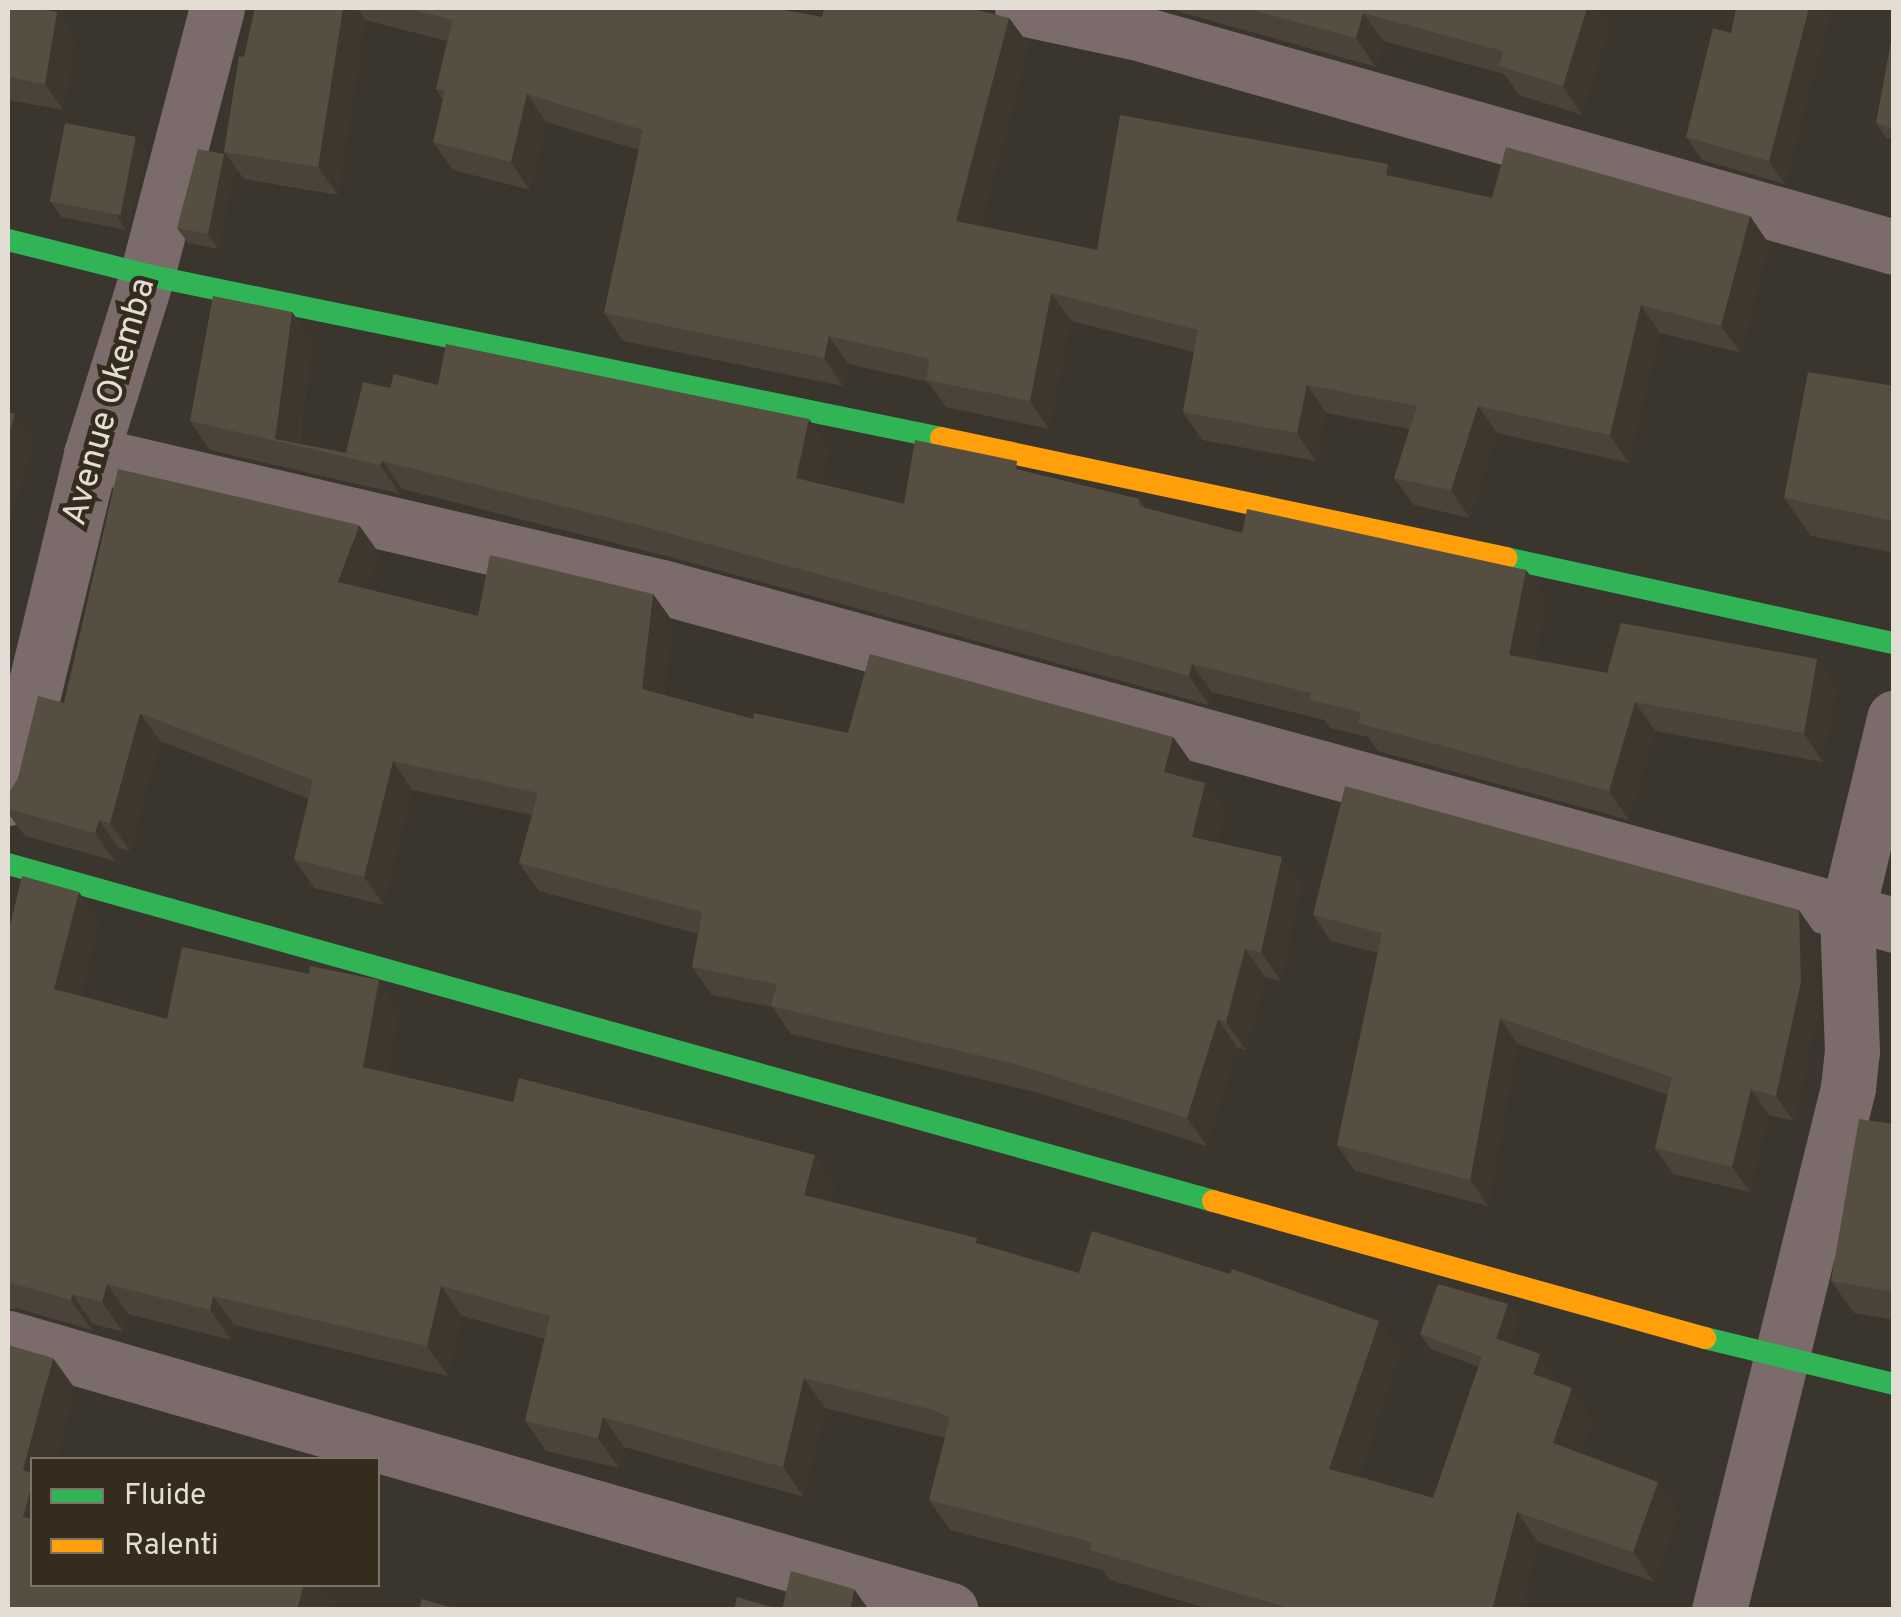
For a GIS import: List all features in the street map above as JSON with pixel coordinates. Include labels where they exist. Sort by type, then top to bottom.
[{"type":"street","name":"Avenue Okemba","points":[[8,798],[91,454],[147,274],[217,8]]},
{"type":"street","points":[[1022,8],[1142,34],[1894,247]]},
{"type":"street","points":[[8,240],[147,274],[1272,506],[1894,643]]},
{"type":"street","points":[[91,454],[662,588],[1870,919]]},
{"type":"street","points":[[1719,1610],[1848,1088],[1894,718]]},
{"type":"street","points":[[8,864],[1782,1360],[1894,1384]]},
{"type":"street","points":[[8,1338],[951,1610]]},
{"type":"building","points":[[8,8],[57,12],[45,84],[8,77]]},
{"type":"building","points":[[255,8],[343,8],[318,167],[224,152],[239,56],[244,57]]},
{"type":"building","points":[[405,8],[773,8],[822,17],[824,8],[970,8],[1009,18],[956,221],[1097,250],[1120,115],[1388,164],[1386,175],[1492,198],[1506,147],[1750,216],[1721,326],[1641,305],[1610,435],[1478,406],[1451,490],[1394,478],[1417,406],[1307,385],[1297,433],[1183,412],[1198,330],[1051,293],[1030,401],[926,380],[930,359],[829,336],[824,358],[604,313],[643,130],[527,94],[511,162],[433,142],[445,91],[436,89],[453,20]]},
{"type":"building","points":[[1245,8],[1587,8],[1563,86],[1499,66],[1503,51],[1363,13],[1356,38]]},
{"type":"building","points":[[1736,8],[1809,8],[1769,161],[1686,137],[1713,28],[1731,33]]},
{"type":"building","points":[[1891,42],[1894,43],[1894,129],[1876,123]]},
{"type":"building","points":[[65,123],[136,137],[120,215],[50,202]]},
{"type":"building","points":[[198,149],[224,154],[208,234],[177,228]]},
{"type":"building","points":[[213,296],[292,312],[275,439],[382,460],[380,465],[190,421]]},
{"type":"building","points":[[446,344],[809,419],[796,478],[904,504],[915,440],[1017,461],[1016,469],[1139,499],[1138,506],[1242,533],[1247,509],[1526,570],[1509,655],[1607,673],[1621,623],[1817,659],[1804,733],[1635,702],[1609,791],[1358,723],[1361,712],[1310,700],[1311,693],[1192,664],[1189,676],[650,528],[346,452],[363,382],[390,388],[394,374],[438,385]]},
{"type":"building","points":[[1808,372],[1894,386],[1894,521],[1784,498]]},
{"type":"building","points":[[8,412],[15,414],[8,438]]},
{"type":"building","points":[[118,469],[359,525],[338,582],[478,616],[490,555],[653,594],[642,689],[753,719],[754,713],[848,733],[870,654],[1173,737],[1164,772],[1205,783],[1192,837],[1282,857],[1261,952],[1245,949],[1226,1022],[1218,1019],[1187,1118],[1019,1065],[771,1006],[777,984],[692,967],[702,912],[519,863],[538,793],[393,761],[364,877],[294,859],[313,780],[140,713],[110,823],[99,820],[95,833],[8,809],[8,793],[18,778],[38,696],[64,703]]},
{"type":"building","points":[[1345,786],[1799,910],[1801,982],[1776,1096],[1751,1089],[1732,1167],[1655,1148],[1672,1077],[1500,1018],[1470,1180],[1337,1145],[1382,933],[1313,915]]},
{"type":"building","points":[[22,876],[79,892],[54,989],[167,1019],[182,947],[309,974],[310,966],[379,980],[363,1067],[513,1102],[519,1078],[815,1155],[804,1195],[977,1238],[976,1243],[1079,1273],[1092,1231],[1230,1274],[1232,1269],[1379,1321],[1329,1469],[1433,1498],[1489,1336],[1540,1354],[1533,1374],[1572,1388],[1553,1443],[1658,1482],[1633,1552],[1517,1512],[1492,1610],[1296,1610],[1090,1550],[1092,1542],[929,1500],[950,1418],[934,1410],[804,1378],[783,1467],[603,1417],[598,1438],[525,1421],[550,1316],[441,1286],[427,1346],[213,1296],[210,1310],[107,1284],[102,1302],[72,1294],[71,1300],[8,1282],[8,934]]},
{"type":"building","points":[[1859,1119],[1894,1124],[1894,1292],[1831,1281]]},
{"type":"building","points":[[1438,1284],[1508,1304],[1496,1339],[1489,1336],[1482,1357],[1420,1334]]},
{"type":"building","points":[[8,1345],[53,1358],[23,1470],[30,1472],[30,1492],[23,1517],[30,1519],[30,1587],[303,1587],[297,1610],[8,1610]]},
{"type":"building","points":[[791,1571],[854,1589],[850,1610],[782,1610]]},
{"type":"building","points":[[737,1597],[782,1610],[734,1610]]},
{"type":"building","points":[[422,1599],[459,1610],[419,1610]]},
{"type":"traffic: fast","points":[[8,240],[147,275],[941,438]]},
{"type":"traffic: fast","points":[[1506,558],[1894,643]]},
{"type":"traffic: fast","points":[[8,864],[1213,1201]]},
{"type":"traffic: fast","points":[[1705,1338],[1894,1384]]},
{"type":"traffic: slow","points":[[941,438],[1506,558]]},
{"type":"traffic: slow","points":[[1213,1201],[1705,1338]]}]
